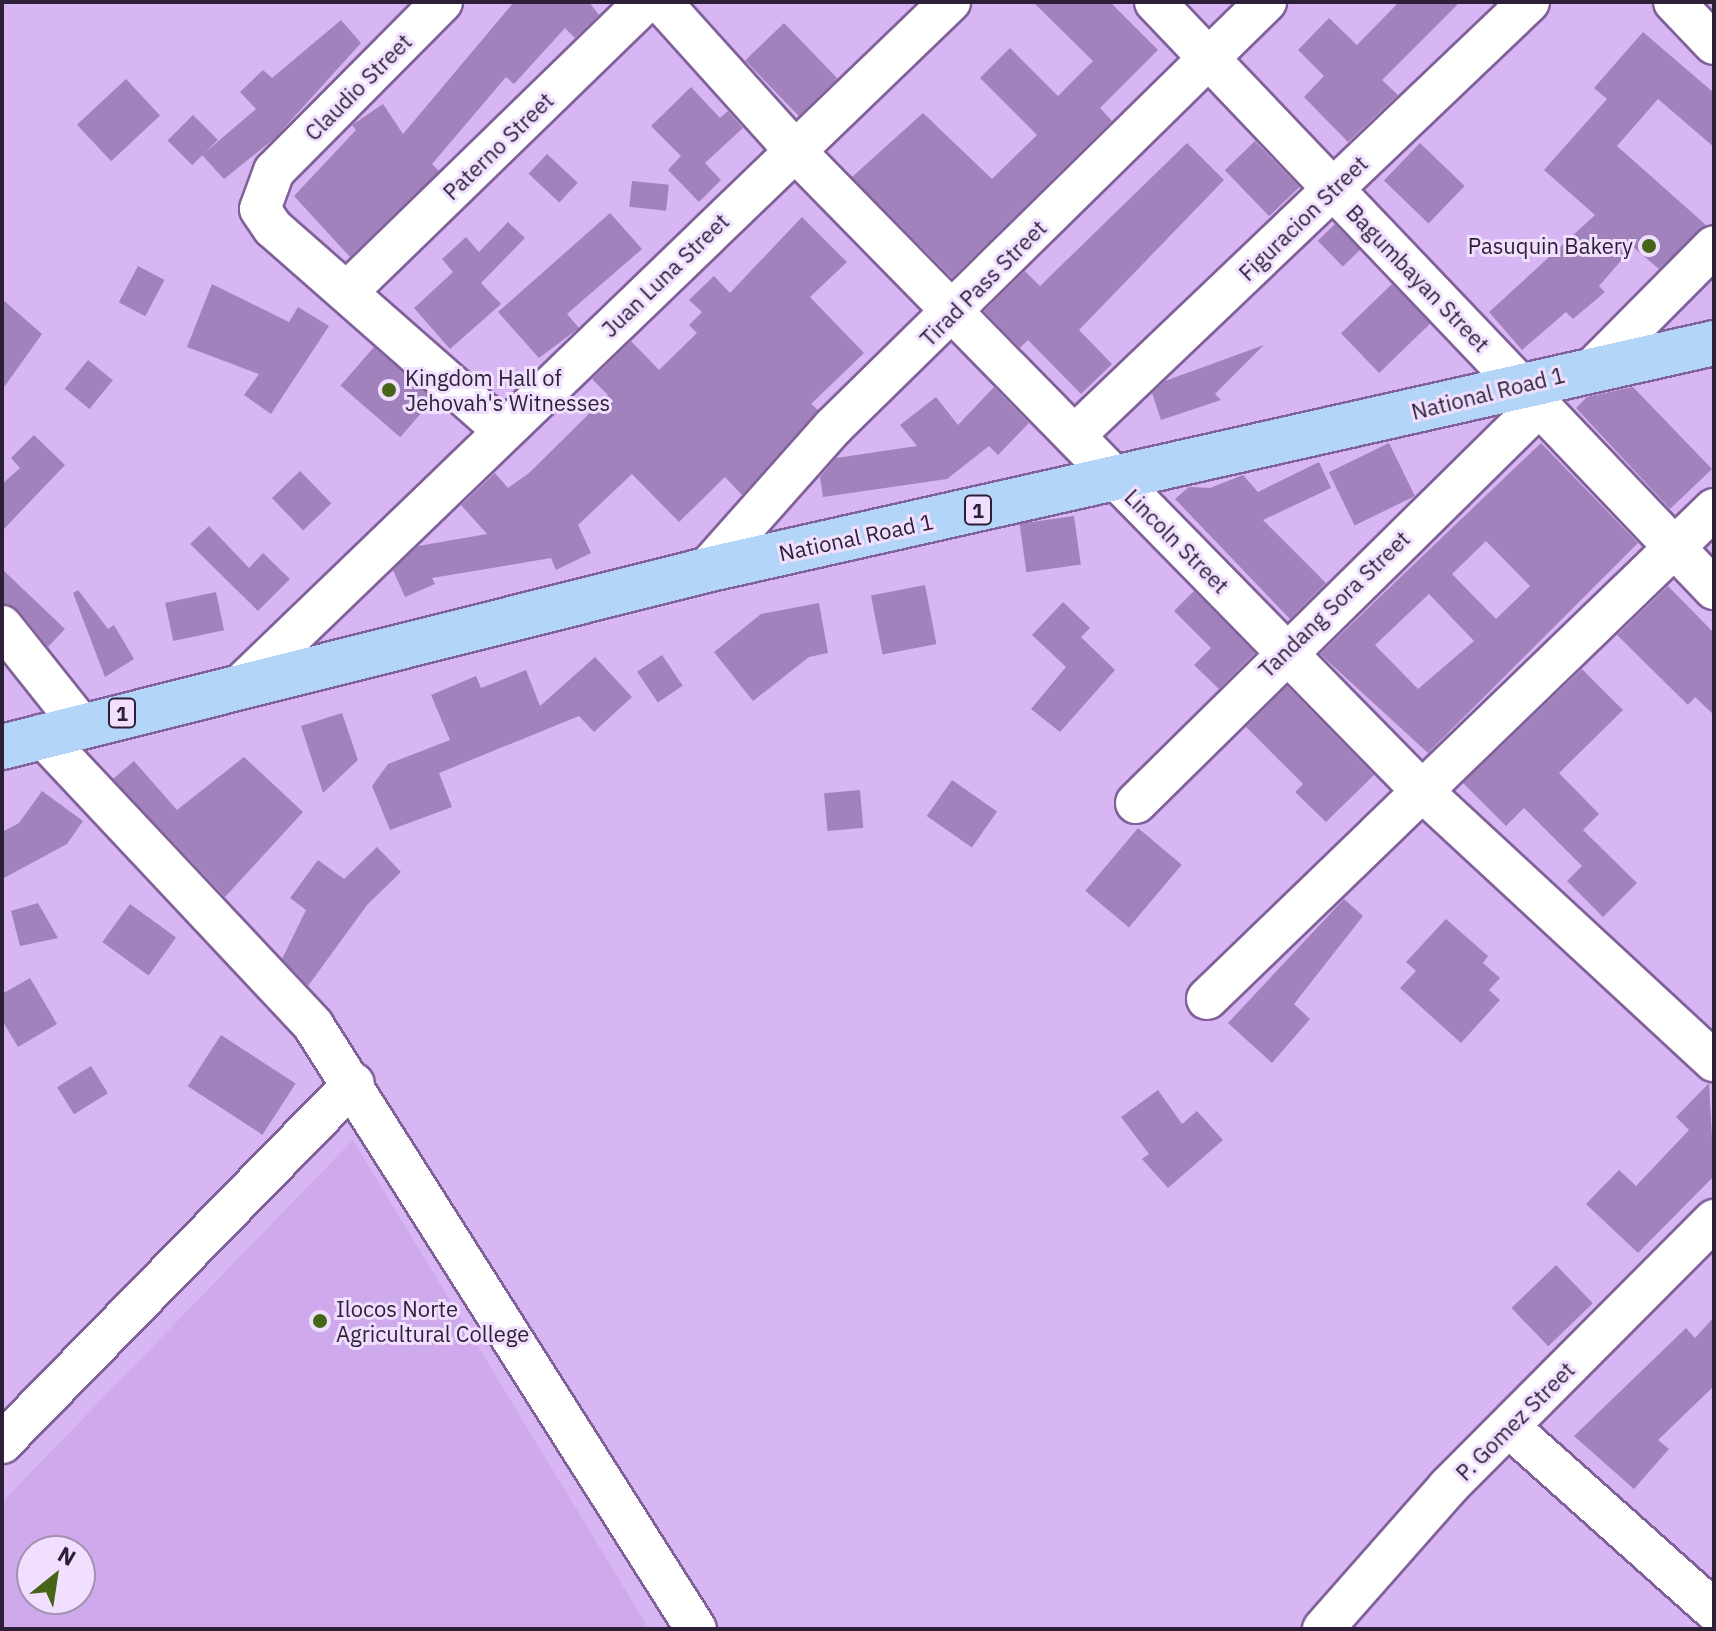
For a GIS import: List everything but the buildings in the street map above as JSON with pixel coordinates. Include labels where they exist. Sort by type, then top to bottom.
[{"type":"main road","name":"National Road 1","points":[[41,735],[706,570],[1115,479],[1529,398],[1594,367],[1714,343]]},
{"type":"street","name":"Claudio Street","points":[[350,289],[264,218],[261,199],[274,171],[442,2]]},
{"type":"street","name":"Paterno Street","points":[[350,289],[645,2]]},
{"type":"street","name":"Lincoln Street","points":[[661,2],[795,151],[956,311],[1076,434],[1115,479],[1287,649],[1421,790],[1714,1061]]},
{"type":"street","name":"Juan Luna Street","points":[[243,683],[950,2]]},
{"type":"street","name":"Bagumbayan Street","points":[[1155,2],[1714,589]]},
{"type":"street","name":"Tirad Pass Street","points":[[706,570],[833,427],[956,311],[1266,2]]},
{"type":"street","name":"Figuracion Street","points":[[1076,434],[1529,2]]},
{"type":"street","points":[[1674,2],[1714,44]]},
{"type":"street","points":[[1594,367],[1714,246]]},
{"type":"street","points":[[350,289],[503,430]]},
{"type":"street","name":"Tandang Sora Street","points":[[1136,803],[1529,398]]},
{"type":"street","points":[[1207,999],[1714,509]]},
{"type":"street","points":[[2,626],[41,735],[281,983],[354,1083],[696,1629]]},
{"type":"street","points":[[2,1443],[354,1083]]},
{"type":"street","name":"P. Gomez Street","points":[[1323,1629],[1509,1427],[1714,1220]]},
{"type":"street","points":[[1509,1427],[1714,1610]]},
{"type":"shaded area","name":"Ilocos Norte Agricultural College","points":[[353,1140],[649,1629],[2,1629],[2,1502]]},
{"type":"place","name":"Pasuquin Bakery","points":[[1649,246]]},
{"type":"place","name":"Kingdom Hall of Jehovah's Witnesses","points":[[389,390]]},
{"type":"place","name":"Ilocos Norte Agricultural College","points":[[320,1321]]}]
